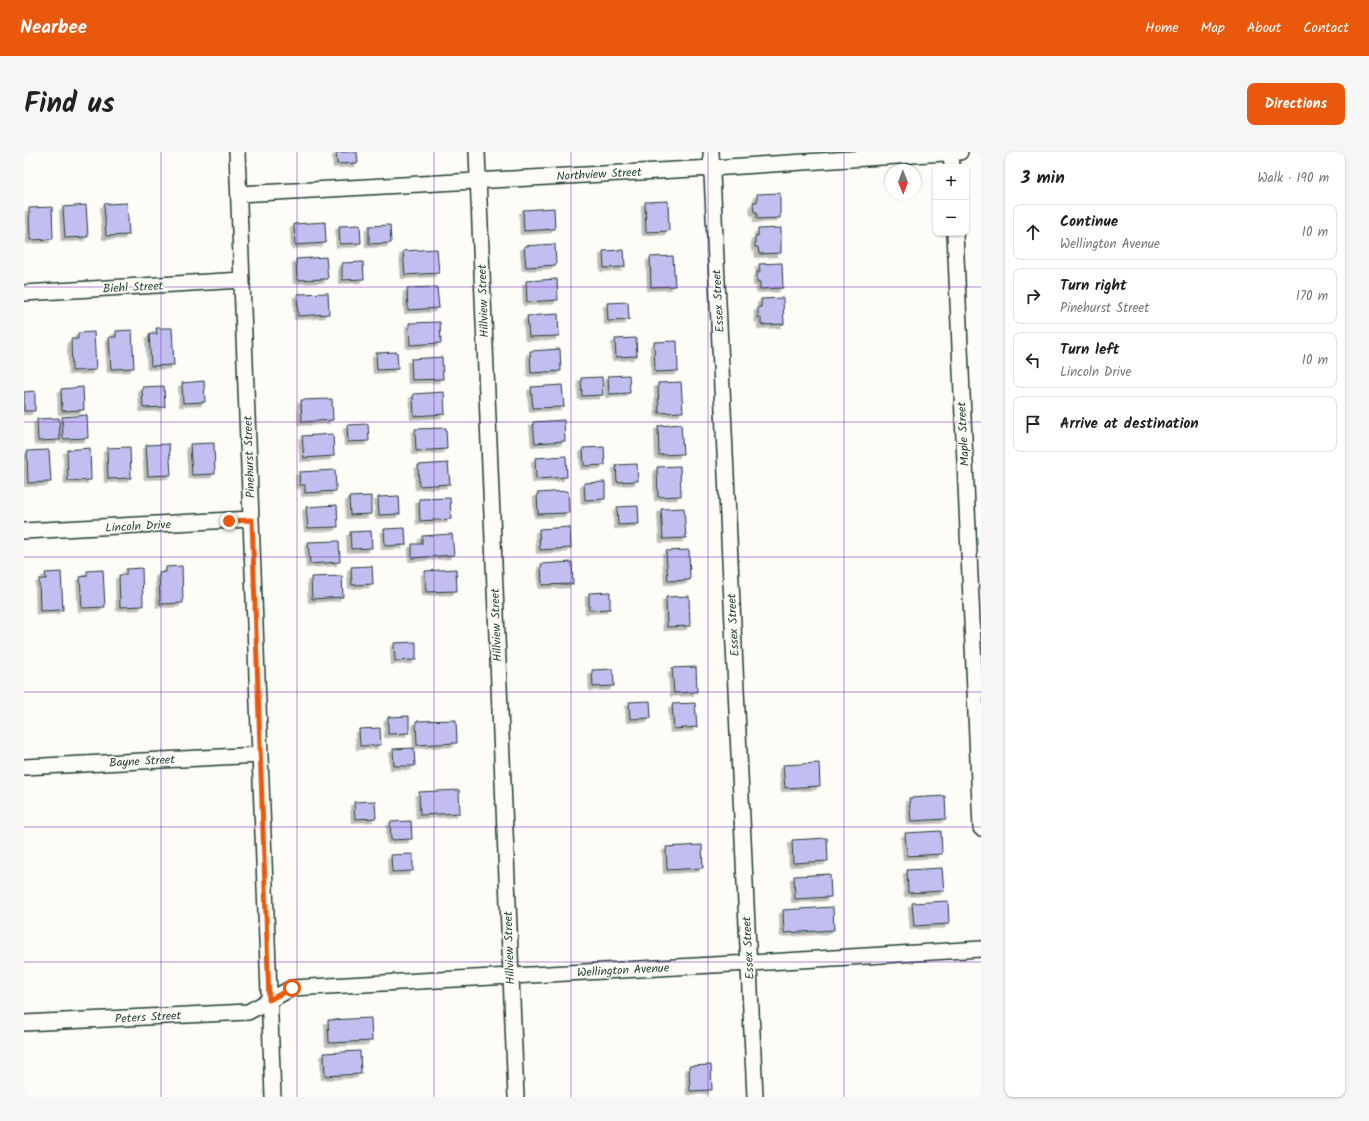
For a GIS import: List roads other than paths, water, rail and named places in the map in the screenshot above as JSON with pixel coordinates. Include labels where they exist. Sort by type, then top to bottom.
[{"type":"street","name":"Pinehurst Street","points":[[237,152],[273,1097]]},
{"type":"street","name":"Hillview Street","points":[[477,152],[516,1097]]},
{"type":"street","name":"Essex Street","points":[[711,152],[754,1097]]},
{"type":"street","points":[[951,152],[952,164]]},
{"type":"street","name":"Northview Street","points":[[239,194],[712,168],[960,152]]},
{"type":"street","name":"Maple Street","points":[[954,236],[981,828]]},
{"type":"street","name":"Biehl Street","points":[[24,293],[242,280]]},
{"type":"street","name":"Lincoln Drive","points":[[24,532],[252,520]]},
{"type":"street","name":"Bayne Street","points":[[24,767],[260,755]]},
{"type":"street","name":"Wellington Avenue","points":[[269,1000],[292,988],[981,949]]},
{"type":"street","name":"Peters Street","points":[[24,1023],[248,1012],[269,1000]]}]
